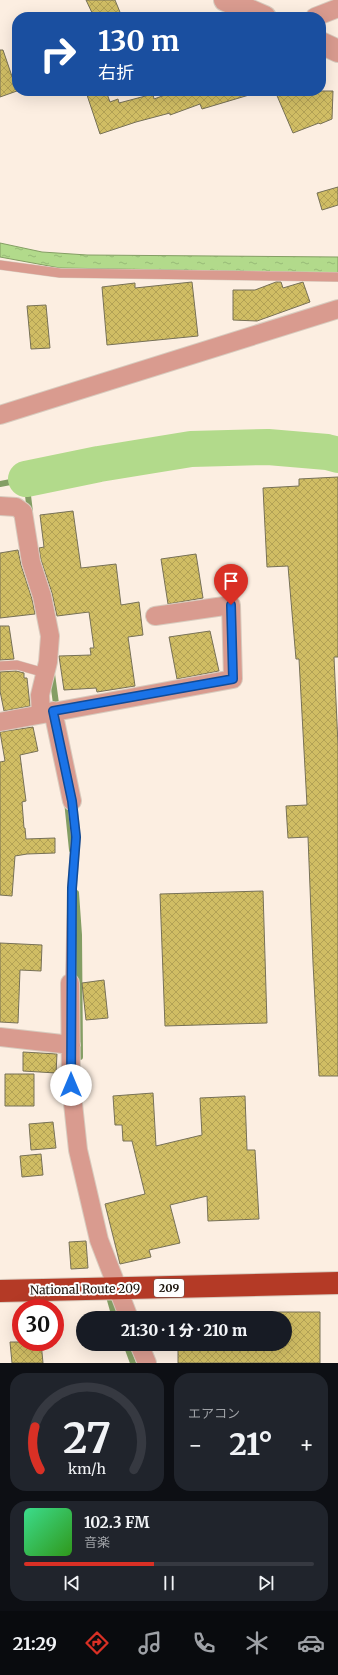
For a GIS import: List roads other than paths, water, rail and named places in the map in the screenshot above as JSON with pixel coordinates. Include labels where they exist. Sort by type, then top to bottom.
[{"type":"highway","name":"National Route 209","points":[[0,1291],[338,1283]]},
{"type":"street","points":[[225,0],[253,12]]},
{"type":"street","points":[[326,13],[338,8]]},
{"type":"street","points":[[326,45],[338,51]]},
{"type":"street","points":[[0,415],[338,309]]},
{"type":"street","points":[[0,506],[16,507],[23,512],[31,562],[42,596],[50,636],[48,662],[40,695],[47,713],[72,801]]},
{"type":"street","points":[[0,722],[233,679],[231,605],[155,616]]},
{"type":"street","points":[[70,983],[71,1085],[78,1150],[99,1240],[126,1311]]},
{"type":"street","points":[[0,1037],[71,1045]]},
{"type":"street","points":[[142,1351],[147,1363]]},
{"type":"lane","points":[[0,265],[60,273],[338,277]]},
{"type":"lane","points":[[0,666],[17,665],[45,673]]},
{"type":"lane","points":[[70,983],[72,888],[76,837],[72,801]]},
{"type":"water","points":[[0,243],[42,252],[87,255],[338,257],[338,273],[60,268],[0,257]]},
{"type":"waterway","points":[[26,479],[99,464],[191,449],[268,447],[327,452],[338,455]]},
{"type":"waterway","points":[[0,484],[26,479],[30,512]]},
{"type":"waterway","points":[[52,674],[57,711]]},
{"type":"waterway","points":[[67,801],[72,850]]},
{"type":"waterway","points":[[76,893],[79,935],[80,1057]]},
{"type":"waterway","points":[[108,1293],[113,1311]]},
{"type":"waterway","points":[[129,1351],[133,1363]]}]
